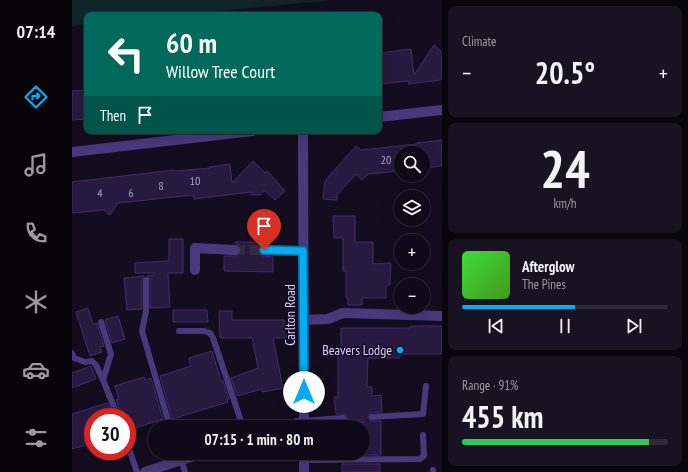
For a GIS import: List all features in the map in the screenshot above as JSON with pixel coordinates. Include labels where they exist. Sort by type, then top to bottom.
[{"type":"street","points":[[382,117],[442,110]]},
{"type":"street","points":[[72,152],[227,134]]},
{"type":"street","name":"Carlton Road","points":[[303,134],[304,420]]},
{"type":"street","points":[[195,270],[195,248],[235,250]]},
{"type":"street","points":[[264,250],[303,251]]},
{"type":"street","points":[[304,320],[328,320],[343,313],[442,316]]},
{"type":"street","points":[[145,472],[173,460]]},
{"type":"street","points":[[303,460],[304,472]]},
{"type":"lane","points":[[146,280],[146,311],[142,331],[168,420]]},
{"type":"lane","points":[[101,322],[111,354],[104,380]]},
{"type":"lane","points":[[179,331],[204,330],[210,333],[241,420]]},
{"type":"lane","points":[[72,353],[74,358],[85,362],[92,362],[96,365],[104,380],[115,408]]},
{"type":"lane","points":[[372,417],[423,414],[426,386]]},
{"type":"lane","points":[[330,420],[343,418]]},
{"type":"lane","points":[[370,458],[420,459],[424,456],[423,435]]},
{"type":"lane","points":[[133,460],[137,472]]},
{"type":"lane","points":[[181,460],[185,472]]},
{"type":"green space","points":[[72,0],[332,0],[210,12],[84,12],[84,24],[72,26]]},
{"type":"building","points":[[434,45],[442,52],[441,80],[408,84],[410,81],[382,84],[382,53],[411,49],[414,75]]},
{"type":"building","points":[[84,90],[84,119],[72,120],[72,91]]},
{"type":"building","points":[[442,140],[442,166],[430,167],[430,146],[398,146]]},
{"type":"building","points":[[356,146],[361,150],[394,146],[394,172],[368,174],[362,180],[356,174],[337,195],[337,200],[323,199],[325,181]]},
{"type":"building","points":[[253,161],[265,173],[267,171],[285,191],[275,200],[264,190],[260,195],[252,195],[250,192],[194,199],[193,195],[118,203],[110,215],[104,210],[72,213],[72,182],[174,170],[210,168],[230,164],[232,183]]},
{"type":"building","points":[[333,216],[355,216],[355,242],[373,242],[373,264],[391,263],[390,284],[386,287],[386,298],[362,298],[362,305],[348,305],[348,299],[346,298],[346,271],[343,271],[343,238],[334,238]]},
{"type":"building","points":[[169,239],[183,239],[183,273],[168,273],[170,307],[150,308],[150,280],[147,276],[154,275],[155,273],[135,273],[135,263],[169,261]]},
{"type":"building","points":[[235,242],[264,242],[264,244],[258,247],[258,253],[263,256],[273,257],[273,272],[224,271],[224,256],[235,256],[241,253],[241,247]]},
{"type":"building","points":[[144,276],[142,280],[142,309],[127,310],[124,278]]},
{"type":"building","points":[[88,308],[93,324],[97,323],[104,346],[100,347],[102,352],[90,356],[76,312]]},
{"type":"building","points":[[173,310],[207,310],[208,322],[173,322]]},
{"type":"building","points":[[219,311],[232,311],[232,320],[284,320],[285,338],[273,338],[283,388],[263,392],[262,389],[237,396],[231,378],[258,368],[252,338],[220,338]]},
{"type":"building","points":[[118,316],[125,339],[112,343],[105,320]]},
{"type":"building","points":[[411,326],[442,326],[442,354],[400,354],[400,358],[368,358],[367,387],[372,387],[372,396],[381,395],[382,412],[370,413],[368,417],[370,420],[347,420],[346,415],[336,414],[334,397],[338,397],[338,354],[341,354],[341,328],[411,328]]},
{"type":"building","points":[[212,351],[221,381],[223,381],[229,399],[227,399],[228,402],[172,419],[160,376],[191,366],[189,358]]},
{"type":"building","points":[[91,366],[96,379],[72,388],[72,373]]},
{"type":"building","points":[[144,377],[145,380],[151,378],[163,419],[148,420],[148,424],[136,428],[136,408],[119,408],[116,400],[119,399],[115,386]]},
{"type":"building","points":[[107,403],[109,408],[91,408]]},
{"type":"building","points":[[84,410],[84,446],[72,449],[72,414]]},
{"type":"building","points":[[370,421],[381,421],[381,455],[370,455]]},
{"type":"building","points":[[342,464],[380,464],[380,472],[342,472]]},
{"type":"tunnel","points":[[235,250],[264,250]]},
{"type":"place","name":"Beavers Lodge","points":[[400,350]]},
{"type":"route","points":[[264,250],[303,251],[304,392]]}]
